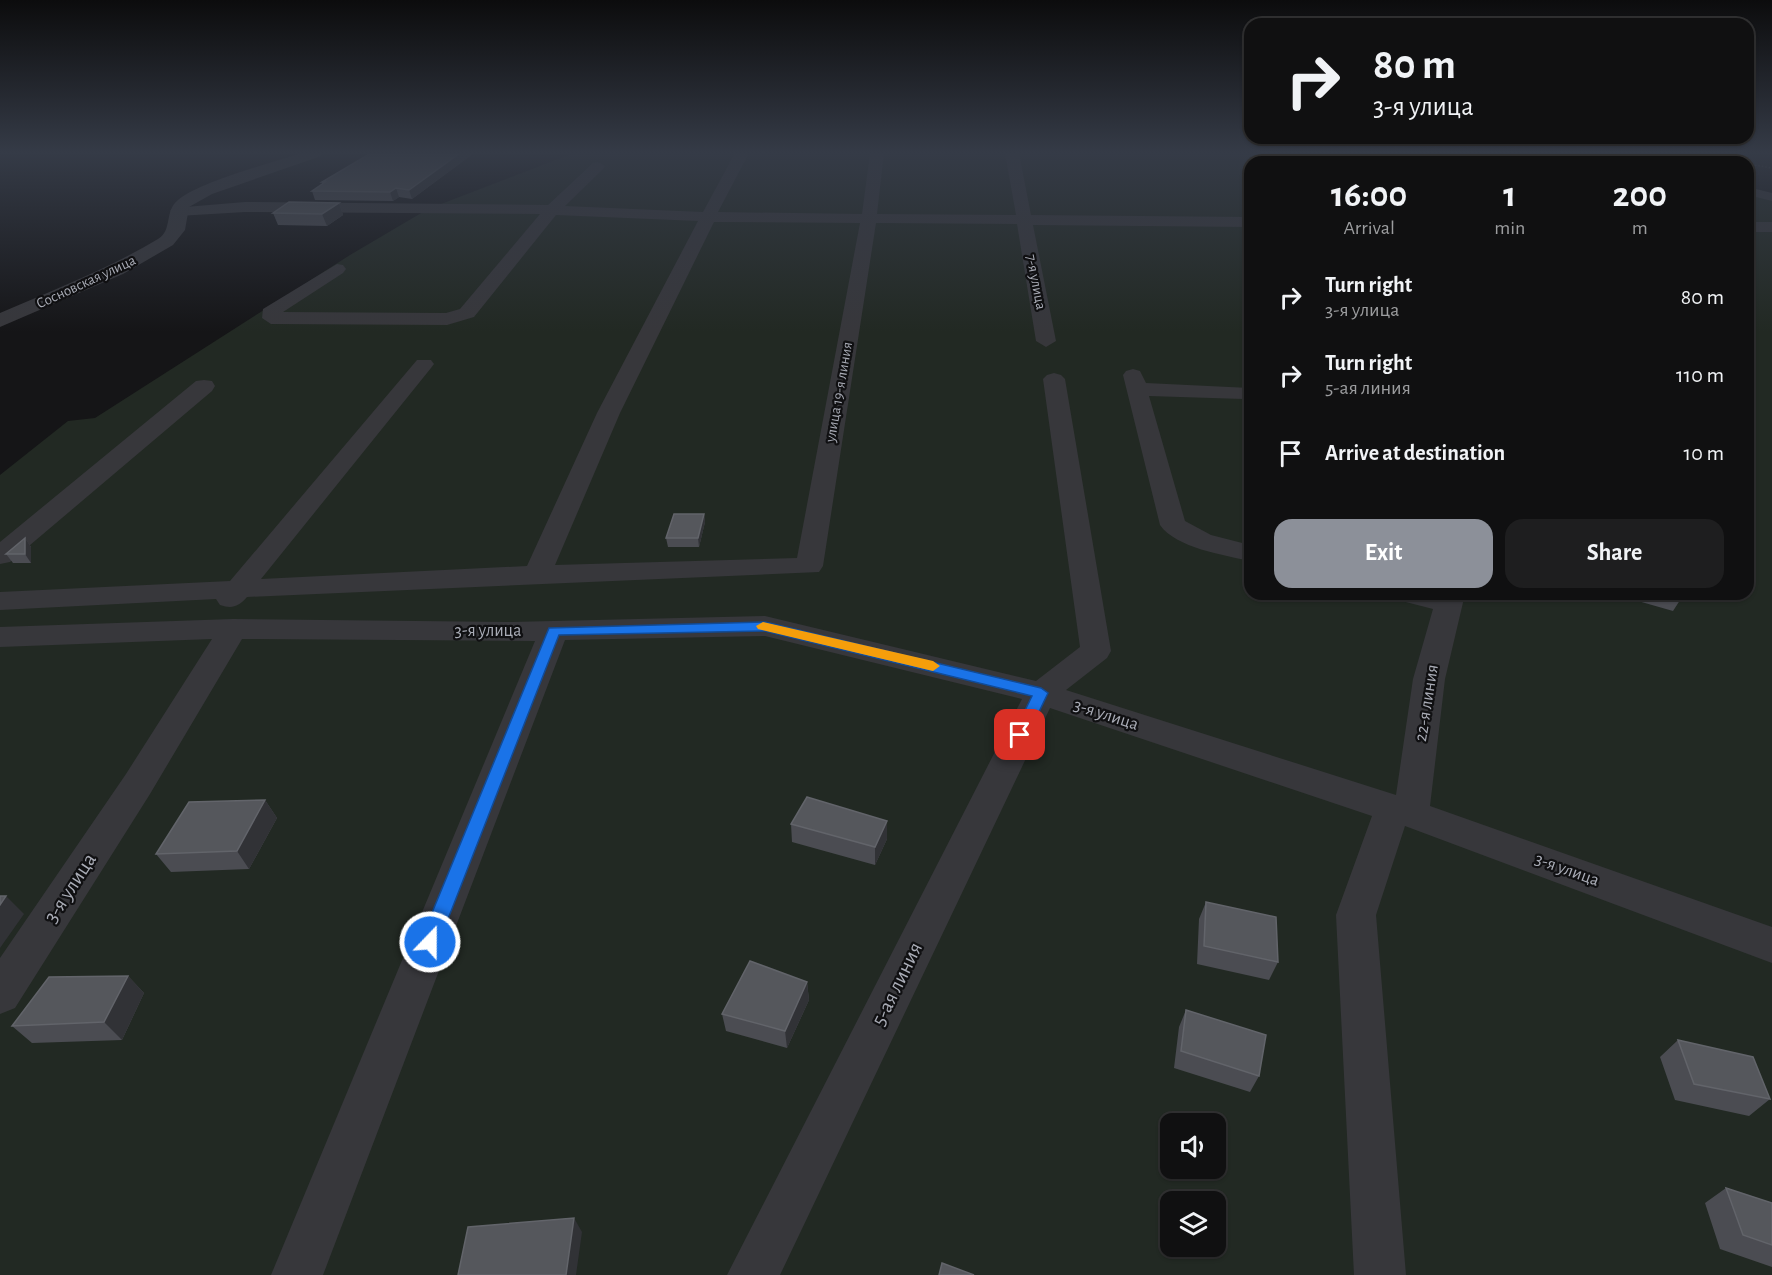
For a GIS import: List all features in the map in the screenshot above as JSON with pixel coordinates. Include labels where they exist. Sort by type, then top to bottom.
[{"type":"street","name":"Сосновская улица","points":[[0,321],[116,270],[167,241],[176,230],[178,212]]},
{"type":"street","points":[[337,269],[270,313],[271,318],[447,319],[466,313],[550,212]]},
{"type":"street","points":[[608,212],[708,217],[1244,222]]},
{"type":"street","points":[[0,601],[537,574],[564,508],[646,335],[710,212]]},
{"type":"street","name":"улица 19-я линия","points":[[537,574],[809,566],[870,212]]},
{"type":"street","name":"7-я улица","points":[[1023,212],[1047,341]]},
{"type":"street","points":[[1754,227],[1772,228]]},
{"type":"street","points":[[220,630],[237,590],[424,364]]},
{"type":"street","points":[[1041,693],[1096,651],[1054,379]]},
{"type":"street","points":[[1243,393],[1134,382],[1173,525],[1202,540],[1244,551]]},
{"type":"street","points":[[0,556],[204,386]]},
{"type":"street","name":"22-я линия","points":[[1380,1275],[1356,915],[1402,811],[1429,679],[1449,600]]},
{"type":"street","name":"3-я улица","points":[[0,637],[220,630],[554,631],[765,626],[1041,693],[1402,811],[1772,945]]},
{"type":"street","name":"3-я улица","points":[[0,994],[138,784],[220,630]]},
{"type":"street","points":[[297,1275],[554,631]]},
{"type":"street","name":"5-ая линия","points":[[753,1275],[1041,693]]},
{"type":"shaded area","points":[[422,212],[1244,212],[1244,600],[1754,600],[1754,212],[1772,212],[1772,1275],[0,1275],[0,475],[68,421],[95,418],[350,255]]},
{"type":"building","points":[[274,212],[324,212],[322,214]]},
{"type":"building","points":[[674,514],[704,514],[698,538],[666,538]]},
{"type":"building","points":[[25,538],[25,554],[6,554]]},
{"type":"building","points":[[807,797],[887,821],[875,847],[791,824]]},
{"type":"building","points":[[265,800],[237,851],[156,854],[189,802]]},
{"type":"building","points":[[0,896],[6,896],[0,905]]},
{"type":"building","points":[[1206,902],[1276,917],[1278,962],[1204,946]]},
{"type":"building","points":[[750,961],[807,982],[785,1031],[722,1014]]},
{"type":"building","points":[[128,976],[104,1022],[12,1026],[49,977]]},
{"type":"building","points":[[1186,1010],[1266,1035],[1259,1076],[1181,1051]]},
{"type":"building","points":[[1678,1040],[1753,1057],[1770,1099],[1694,1084]]},
{"type":"building","points":[[1726,1188],[1772,1203],[1772,1245],[1743,1235]]},
{"type":"building","points":[[574,1218],[566,1275],[458,1275],[468,1227]]},
{"type":"building","points":[[942,1263],[974,1275],[939,1275]]},
{"type":"slow traffic","points":[[763,626],[933,666]]},
{"type":"route","points":[[430,942],[554,631],[765,626],[1041,693],[1020,735]]}]
